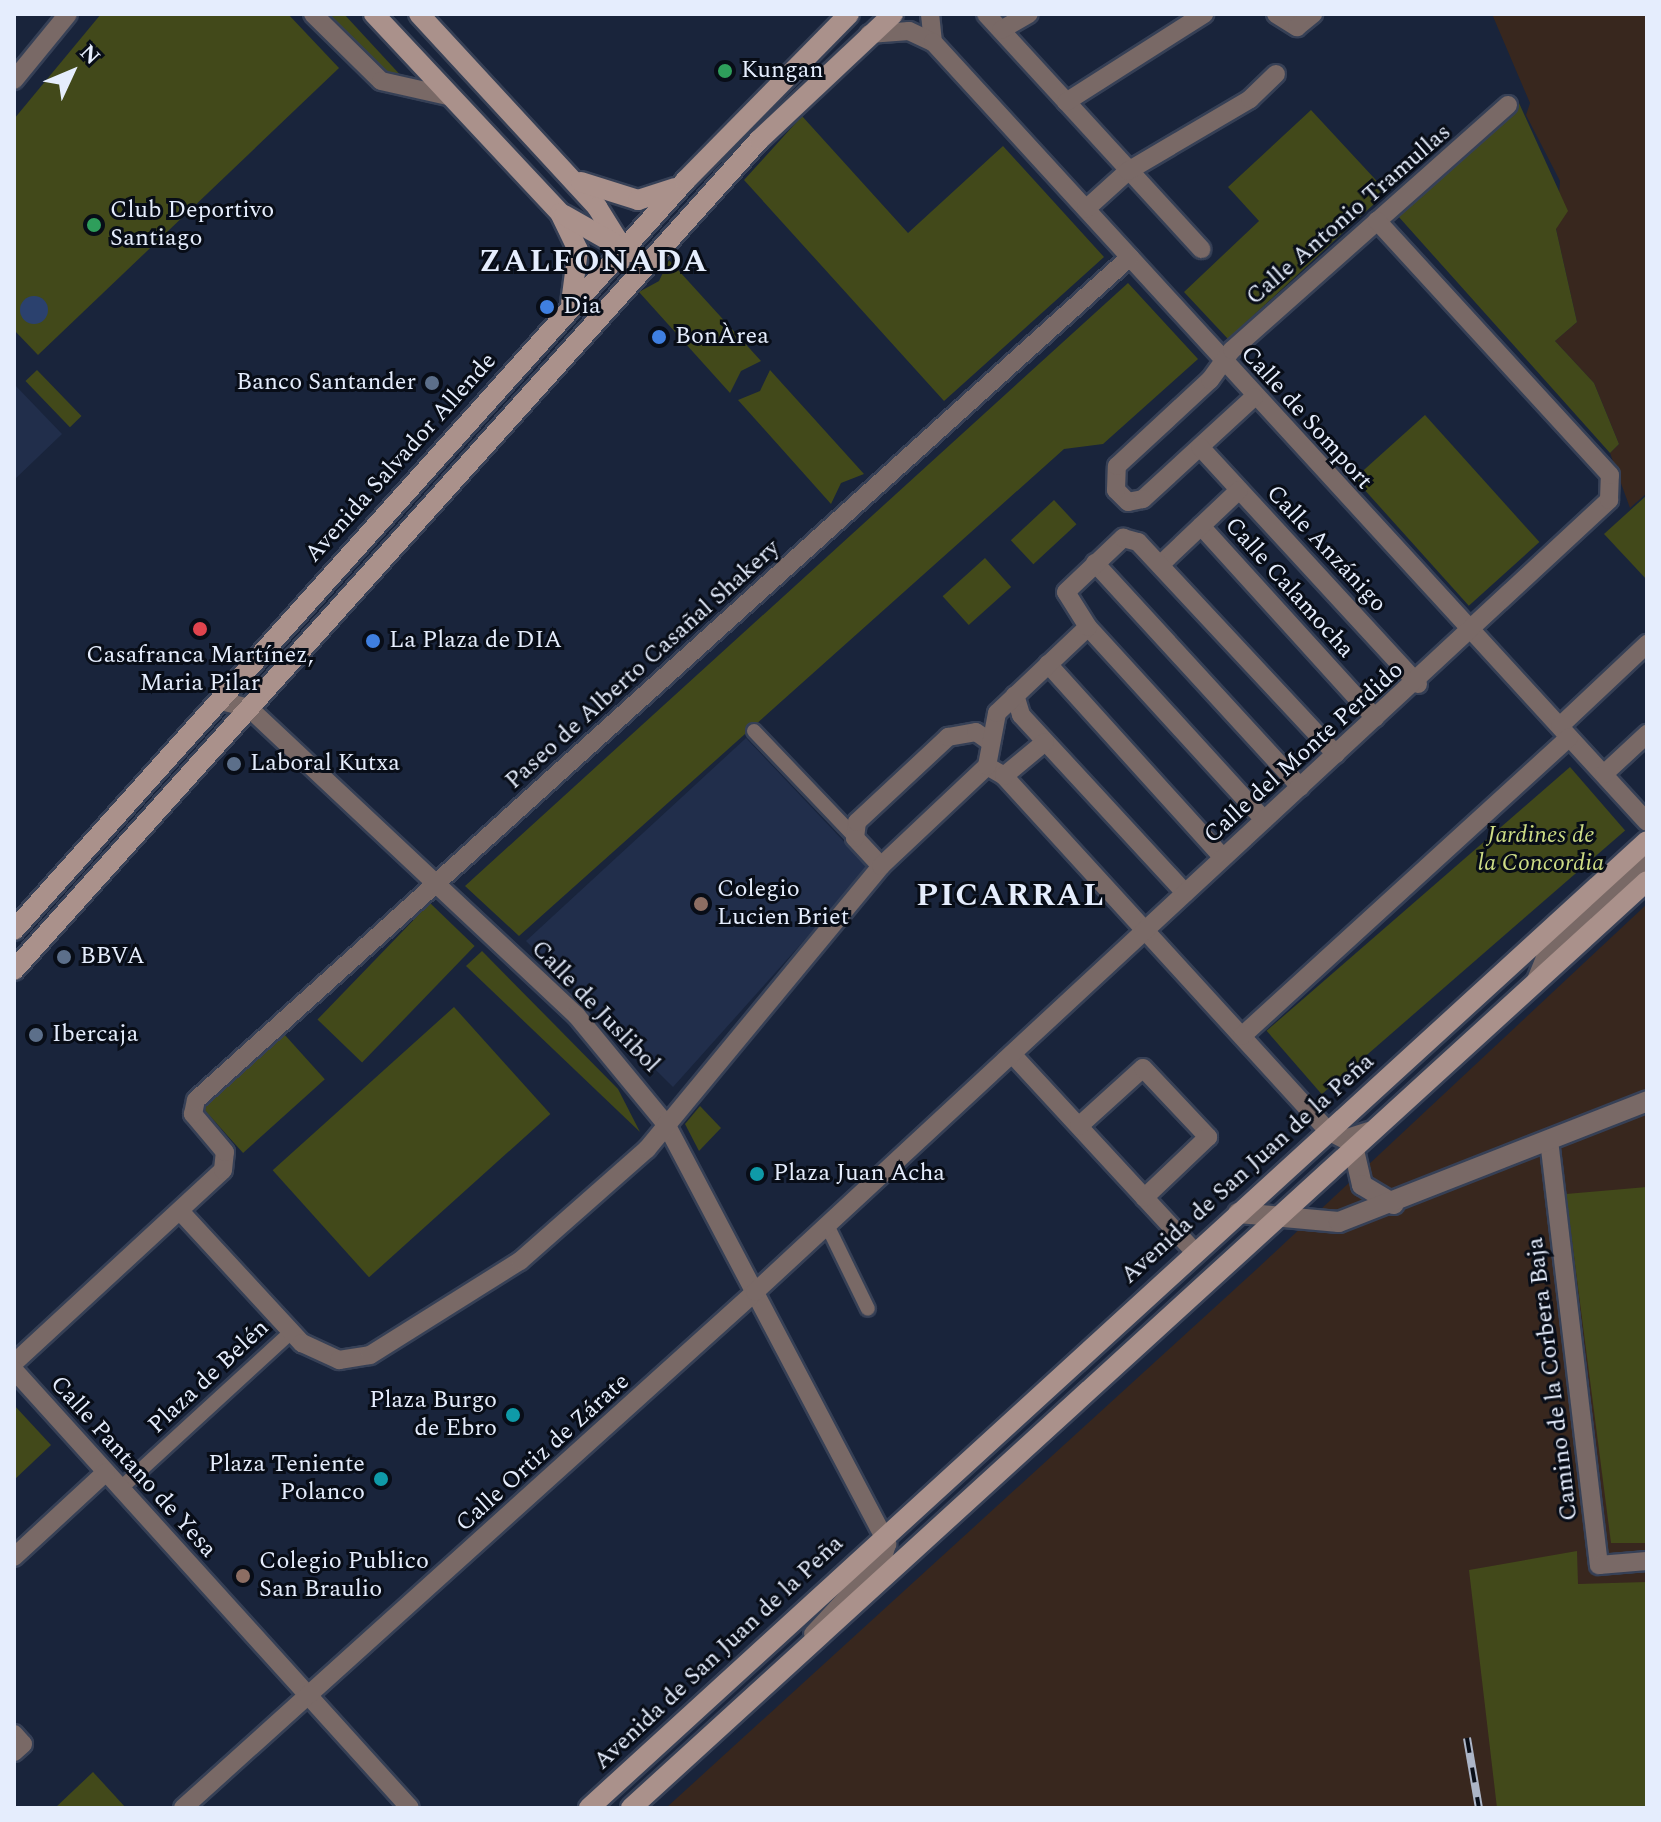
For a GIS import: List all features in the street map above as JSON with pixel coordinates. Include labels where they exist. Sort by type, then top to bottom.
[{"type":"main road","points":[[374,14],[560,213],[621,251]]},
{"type":"main road","points":[[419,14],[569,174],[608,220],[621,251]]},
{"type":"main road","name":"Avenida Salvador Allende","points":[[14,930],[621,251],[685,181],[849,14]]},
{"type":"main road","name":"Avenida Salvador Allende","points":[[14,970],[799,98],[893,14]]},
{"type":"main road","points":[[569,174],[603,194],[638,200],[685,181]]},
{"type":"main road","points":[[560,213],[580,268],[564,317]]},
{"type":"main road","name":"Avenida Salvador Allende","points":[[621,251],[642,252],[673,237]]},
{"type":"main road","name":"Avenida Salvador Allende","points":[[607,308],[621,251]]},
{"type":"main road","name":"Avenida de San Juan de la Peña","points":[[589,1808],[1647,841]]},
{"type":"main road","name":"Avenida de San Juan de la Peña","points":[[631,1808],[1369,1131],[1647,881]]},
{"type":"street","points":[[14,80],[68,14]]},
{"type":"street","points":[[313,14],[381,81],[452,97]]},
{"type":"street","points":[[909,14],[929,40]]},
{"type":"street","points":[[929,40],[930,14]]},
{"type":"street","points":[[986,14],[1201,249]]},
{"type":"street","points":[[1001,30],[1029,14]]},
{"type":"street","points":[[1066,102],[1204,14]]},
{"type":"street","points":[[1276,14],[1297,27],[1313,14]]},
{"type":"street","points":[[868,34],[899,30],[929,40]]},
{"type":"street","name":"Calle de Somport","points":[[929,40],[1130,257],[1467,632],[1565,731],[1647,822]]},
{"type":"street","points":[[1086,209],[1128,171],[1250,99],[1276,74]]},
{"type":"street","name":"Calle Antonio Tramullas","points":[[1200,447],[1136,502],[1116,490],[1112,477],[1223,363],[1508,105]]},
{"type":"street","name":"Calle del Monte Perdido","points":[[755,1292],[1375,718],[1418,684],[1467,632],[1603,507],[1613,483],[1377,221]]},
{"type":"street","name":"Paseo de Alberto Casañal Shakery","points":[[180,1211],[214,1180],[225,1152],[192,1111],[437,884],[1130,257]]},
{"type":"street","points":[[1200,447],[1254,397]]},
{"type":"street","name":"Calle Anzánigo","points":[[1200,447],[1418,684]]},
{"type":"street","points":[[1160,565],[1239,490]]},
{"type":"street","name":"Calle Calamocha","points":[[1201,526],[1375,718]]},
{"type":"street","points":[[1264,820],[1088,627],[1065,596],[1095,563],[1128,537],[1160,565],[1336,754]]},
{"type":"street","points":[[1095,563],[1300,787]]},
{"type":"street","points":[[1088,627],[994,717],[989,741],[996,771],[1328,1131],[1344,1139],[1369,1131]]},
{"type":"street","points":[[1242,1036],[1565,731],[1647,644]]},
{"type":"street","points":[[1048,664],[1223,858]]},
{"type":"street","points":[[1015,695],[1017,710],[1185,893]]},
{"type":"street","points":[[221,701],[249,708]]},
{"type":"street","name":"Calle de Juslibol","points":[[249,708],[598,1038],[666,1124],[884,1536]]},
{"type":"street","points":[[754,731],[881,866]]},
{"type":"street","points":[[853,835],[857,822],[948,737],[976,732],[989,741]]},
{"type":"street","points":[[1604,774],[1647,734]]},
{"type":"street","points":[[14,1363],[180,1211],[311,1350],[352,1361],[431,1321],[544,1242],[666,1124],[881,866],[996,771],[1023,752],[1045,742]]},
{"type":"street","name":"Avenida de San Juan de la Peña","points":[[1534,985],[1546,956],[1647,862]]},
{"type":"street","points":[[1012,1054],[1195,1252]]},
{"type":"street","points":[[1079,1126],[1143,1068],[1208,1137],[1144,1198]]},
{"type":"street","points":[[1238,1213],[1278,1215],[1329,1224],[1394,1204],[1647,1101]]},
{"type":"street","name":"Camino de la Corbera Baja","points":[[1549,1140],[1599,1565],[1647,1561]]},
{"type":"street","points":[[1353,1146],[1362,1185],[1394,1204]]},
{"type":"street","points":[[827,1225],[868,1309]]},
{"type":"street","name":"Calle Ortiz de Zárate","points":[[183,1808],[310,1699],[755,1292]]},
{"type":"street","name":"Plaza de Belén","points":[[121,1488],[291,1332]]},
{"type":"street","name":"Calle Pantano de Yesa","points":[[14,1370],[410,1808]]},
{"type":"street","points":[[14,1557],[106,1472]]},
{"type":"street","name":"Avenida de San Juan de la Peña","points":[[790,1665],[886,1556],[884,1536]]},
{"type":"street","points":[[14,1734],[23,1744],[14,1752]]},
{"type":"shaded area","points":[[1492,14],[1647,14],[1647,493],[1630,508],[1610,453],[1619,444],[1594,383],[1555,341],[1577,322],[1556,229],[1560,181],[1526,115],[1530,103]]},
{"type":"shaded area","points":[[34,296],[44,300],[48,310],[44,320],[34,324],[24,320],[20,310],[24,300]]},
{"type":"shaded area","points":[[14,384],[62,434],[14,480]]},
{"type":"shaded area","name":"Colegio Lucien Briet","points":[[746,738],[869,868],[673,1087],[526,941]]},
{"type":"shaded area","points":[[1647,904],[1647,1808],[666,1808],[1259,1267]]},
{"type":"green space","name":"Club Deportivo Santiago","points":[[101,14],[288,14],[339,68],[38,355],[14,330],[14,119]]},
{"type":"green space","points":[[325,14],[344,14],[404,79],[382,72]]},
{"type":"green space","points":[[1519,103],[1568,211],[1556,229],[1577,322],[1555,341],[1594,383],[1619,444],[1610,453],[1398,216]]},
{"type":"green space","points":[[1311,110],[1387,192],[1228,339],[1184,292],[1259,221],[1228,187]]},
{"type":"green space","points":[[802,116],[908,233],[1003,146],[1104,257],[944,401],[744,180]]},
{"type":"green space","points":[[669,260],[761,361],[741,371],[730,393],[639,292],[659,281]]},
{"type":"green space","points":[[1128,283],[1198,359],[1103,444],[1064,449],[519,936],[465,886]]},
{"type":"green space","points":[[37,370],[81,416],[70,427],[25,381]]},
{"type":"green space","points":[[770,370],[864,474],[841,483],[831,504],[738,400],[760,391]]},
{"type":"green space","points":[[1425,415],[1539,542],[1469,606],[1354,479]]},
{"type":"green space","points":[[1647,495],[1647,580],[1604,534]]},
{"type":"green space","points":[[1054,500],[1077,524],[1033,564],[1011,540]]},
{"type":"green space","points":[[985,558],[1011,587],[969,625],[943,596]]},
{"type":"green space","name":"Jardines de la Concordia","points":[[1570,767],[1625,830],[1322,1094],[1267,1031]]},
{"type":"green space","points":[[430,903],[475,946],[362,1063],[317,1020]]},
{"type":"green space","points":[[482,951],[618,1089],[640,1132],[466,966]]},
{"type":"green space","points":[[454,1007],[550,1114],[369,1277],[273,1170]]},
{"type":"green space","points":[[284,1034],[325,1079],[243,1153],[202,1108]]},
{"type":"green space","points":[[700,1106],[721,1128],[699,1151],[685,1124]]},
{"type":"green space","points":[[1647,1187],[1647,1543],[1611,1543],[1566,1194]]},
{"type":"green space","points":[[14,1405],[51,1445],[14,1480]]},
{"type":"green space","points":[[1577,1551],[1578,1584],[1647,1582],[1647,1808],[1497,1808],[1469,1570]]},
{"type":"green space","points":[[93,1772],[126,1808],[55,1808]]},
{"type":"railway","points":[[1467,1738],[1479,1808]]},
{"type":"place","name":"Kungan","points":[[725,71]]},
{"type":"place","name":"Club Deportivo Santiago","points":[[94,225]]},
{"type":"place","name":"Dia","points":[[547,307]]},
{"type":"place","name":"BonÀrea","points":[[659,337]]},
{"type":"place","name":"Banco Santander","points":[[432,383]]},
{"type":"place","name":"Casafranca Martínez, Maria Pilar","points":[[200,629]]},
{"type":"place","name":"La Plaza de DIA","points":[[373,641]]},
{"type":"place","name":"Laboral Kutxa","points":[[234,764]]},
{"type":"place","name":"Colegio Lucien Briet","points":[[701,904]]},
{"type":"place","name":"BBVA","points":[[64,957]]},
{"type":"place","name":"Ibercaja","points":[[36,1035]]},
{"type":"place","name":"Plaza Juan Acha","points":[[757,1174]]},
{"type":"place","name":"Plaza Burgo de Ebro","points":[[513,1415]]},
{"type":"place","name":"Plaza Teniente Polanco","points":[[381,1479]]},
{"type":"place","name":"Colegio Publico San Braulio","points":[[243,1576]]},
{"type":"district","name":"ZALFONADA","points":[[594,262]]},
{"type":"district","name":"PICARRAL","points":[[1011,896]]}]
